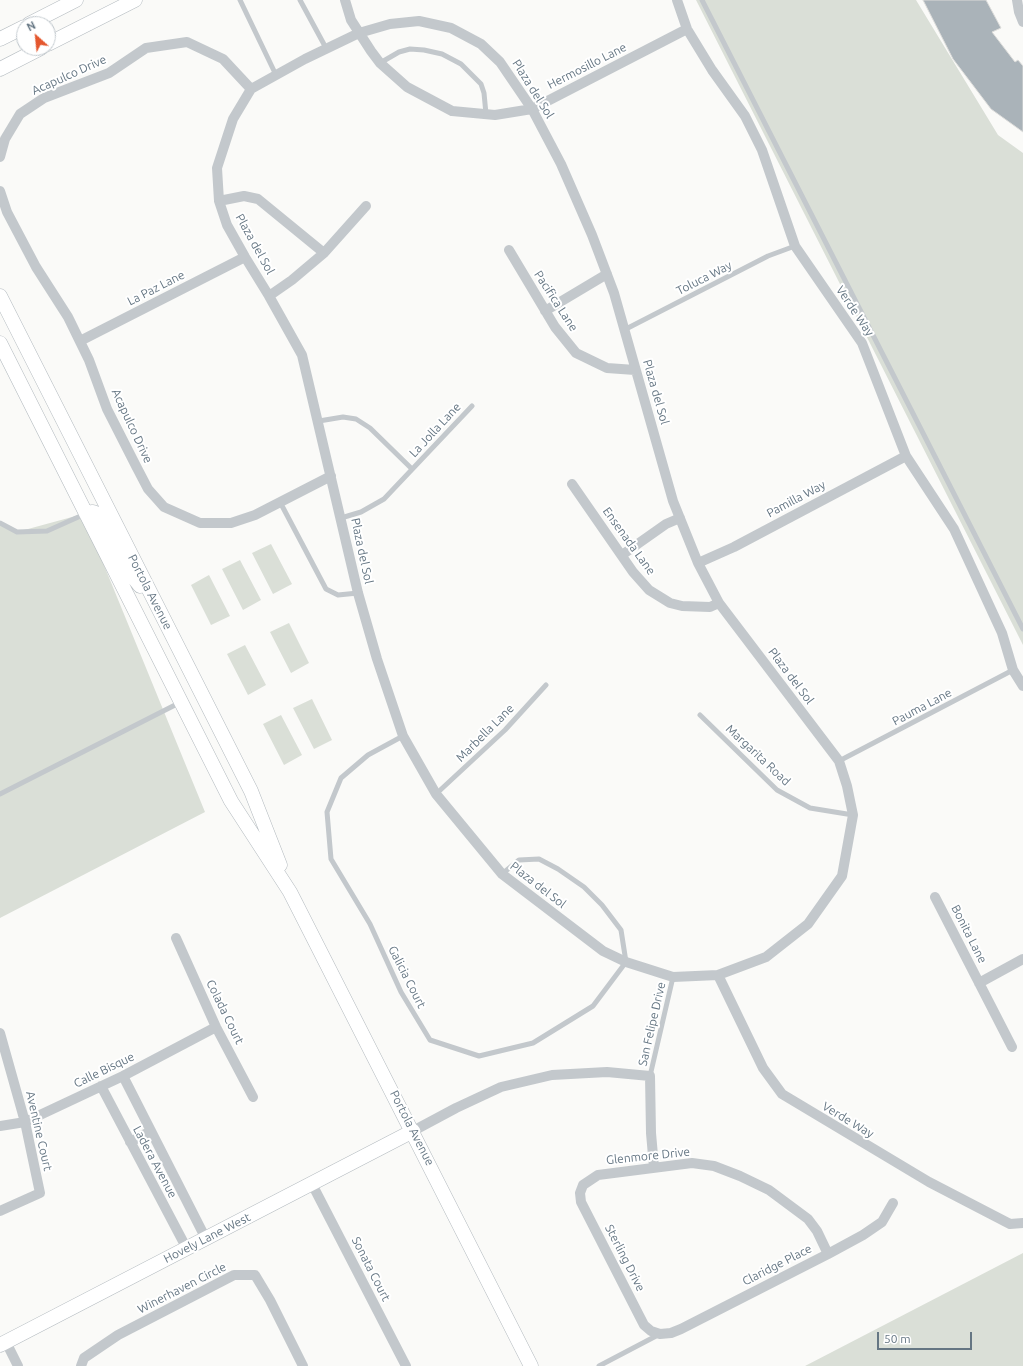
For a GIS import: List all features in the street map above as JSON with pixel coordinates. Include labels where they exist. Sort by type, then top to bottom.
[{"type":"main road","points":[[42,16],[57,7],[76,0]]},
{"type":"main road","points":[[56,40],[135,0]]},
{"type":"main road","points":[[0,39],[16,31]]},
{"type":"main road","points":[[0,69],[25,56]]},
{"type":"main road","name":"Portola Avenue","points":[[0,296],[251,791],[290,892]]},
{"type":"main road","name":"Portola Avenue","points":[[0,343],[231,801],[290,892],[532,1366]]},
{"type":"main road","points":[[87,513],[93,512],[98,514],[136,583],[151,594]]},
{"type":"main road","name":"Hovely Lane West","points":[[3,1344],[413,1132]]},
{"type":"street","points":[[345,0],[351,20],[359,33]]},
{"type":"street","name":"Verde Way","points":[[677,0],[687,30],[748,123],[762,150],[795,246],[862,343],[906,456],[954,529],[1002,633],[1013,670],[1023,686]]},
{"type":"street","points":[[1017,0],[1019,12],[1023,22]]},
{"type":"street","name":"Plaza del Sol","points":[[419,21],[451,28],[481,44],[500,62],[532,109],[561,164],[607,274],[630,345],[635,370],[673,501],[698,564],[719,603],[839,761],[847,786],[853,815],[842,876],[808,924],[766,957],[718,975],[673,977],[626,962],[603,951],[502,874],[436,794],[403,736],[377,659],[358,593],[319,421],[302,355],[227,225],[219,201],[217,168],[234,119],[251,89],[326,48],[359,33],[390,24],[419,21]]},
{"type":"street","name":"Hermosillo Lane","points":[[359,33],[380,63],[407,87],[452,111],[495,115],[532,109],[687,30]]},
{"type":"street","name":"Acapulco Drive","points":[[0,158],[5,139],[20,114],[44,98],[109,73],[146,48],[188,42],[223,59],[251,89]]},
{"type":"street","name":"Acapulco Drive","points":[[0,191],[7,212],[25,246],[68,317],[80,341],[89,360],[107,409],[136,466],[148,489],[164,507],[200,523],[231,523],[255,515],[331,476]]},
{"type":"street","points":[[219,201],[240,197],[258,199],[324,252]]},
{"type":"street","points":[[269,296],[292,280],[324,252],[366,206]]},
{"type":"street","name":"Pacifica Lane","points":[[508,250],[555,327],[576,354],[607,368],[635,370]]},
{"type":"street","name":"La Paz Lane","points":[[80,341],[245,258]]},
{"type":"street","points":[[545,311],[607,274]]},
{"type":"street","name":"Pamilla Way","points":[[698,564],[734,547],[906,456]]},
{"type":"street","name":"Ensenada Lane","points":[[572,484],[641,582],[664,600],[682,606],[710,607],[719,603]]},
{"type":"street","points":[[622,555],[666,524],[680,518]]},
{"type":"street","name":"Bonita Lane","points":[[935,897],[1012,1047]]},
{"type":"street","name":"Colada Court","points":[[176,938],[216,1027],[253,1097]]},
{"type":"street","name":"Bonita Lane","points":[[979,983],[1023,959]]},
{"type":"street","name":"Verde Way","points":[[718,975],[763,1068],[782,1094],[928,1182],[1010,1224],[1023,1223]]},
{"type":"street","name":"Calle Bisque","points":[[0,1126],[25,1122],[123,1076],[216,1027]]},
{"type":"street","name":"Aventine Court","points":[[0,1033],[25,1122],[40,1193],[0,1212]]},
{"type":"street","points":[[413,1132],[456,1108],[501,1087],[552,1075],[607,1072],[650,1076],[651,1133],[654,1167]]},
{"type":"street","name":"Ladera Avenue","points":[[123,1076],[206,1239]]},
{"type":"street","name":"Ladera Avenue","points":[[101,1086],[187,1249]]},
{"type":"street","points":[[130,1142],[151,1131]]},
{"type":"street","name":"Glenmore Drive","points":[[583,1185],[598,1175],[692,1163],[714,1166],[740,1176],[769,1190],[808,1219],[817,1231],[828,1254]]},
{"type":"street","name":"Sonata Court","points":[[312,1184],[406,1366]]},
{"type":"street","name":"Sterling Drive","points":[[583,1185],[580,1193],[581,1202],[644,1325],[651,1331],[660,1334]]},
{"type":"street","name":"Claridge Place","points":[[660,1334],[671,1333],[681,1329],[863,1235],[882,1222],[893,1203]]},
{"type":"street","name":"Winerhaven Circle","points":[[81,1366],[84,1358],[118,1335],[234,1275],[255,1275],[270,1300],[304,1366]]},
{"type":"street","points":[[3,1344],[18,1366]]},
{"type":"lane","points":[[240,0],[276,75]]},
{"type":"lane","points":[[300,0],[326,48]]},
{"type":"lane","points":[[702,0],[1023,629]]},
{"type":"lane","points":[[380,63],[399,52],[410,49],[442,54],[461,64],[481,84],[484,93],[486,114]]},
{"type":"lane","name":"Toluca Way","points":[[624,330],[768,256],[795,246]]},
{"type":"lane","name":"La Jolla Lane","points":[[341,518],[375,505],[412,469],[472,406]]},
{"type":"lane","name":"La Jolla Lane","points":[[319,421],[350,417],[362,422],[412,469]]},
{"type":"lane","points":[[280,502],[326,589],[338,595],[358,593]]},
{"type":"lane","points":[[0,523],[17,532],[47,531],[87,513]]},
{"type":"lane","name":"Pauma Lane","points":[[839,761],[1013,670]]},
{"type":"lane","name":"Marbella Lane","points":[[436,794],[505,730],[546,684]]},
{"type":"lane","points":[[0,794],[182,702]]},
{"type":"lane","name":"Margarita Road","points":[[700,715],[777,790],[810,808],[853,815]]},
{"type":"lane","name":"Galicia Court","points":[[403,736],[368,755],[341,778],[327,812],[331,859],[370,924],[401,992],[430,1040],[480,1056],[533,1043],[593,1006],[626,962]]},
{"type":"lane","points":[[502,874],[519,860],[539,859],[558,869],[584,887],[607,911],[621,930],[626,962]]},
{"type":"lane","name":"San Felipe Drive","points":[[650,1076],[673,977]]},
{"type":"lane","points":[[599,1366],[660,1334]]},
{"type":"shaded area","points":[[696,0],[916,0],[998,135],[1023,153],[1023,645]]},
{"type":"shaded area","points":[[83,514],[205,812],[0,918],[0,524],[17,532]]},
{"type":"shaded area","points":[[271,544],[292,584],[273,594],[252,553]]},
{"type":"shaded area","points":[[240,560],[261,600],[243,610],[222,569]]},
{"type":"shaded area","points":[[209,575],[230,616],[211,625],[191,585]]},
{"type":"shaded area","points":[[289,623],[309,663],[291,673],[270,632]]},
{"type":"shaded area","points":[[245,645],[266,685],[248,695],[227,654]]},
{"type":"shaded area","points":[[312,699],[332,740],[314,749],[293,708]]},
{"type":"shaded area","points":[[281,715],[302,755],[284,765],[263,724]]},
{"type":"shaded area","points":[[1023,1253],[1023,1366],[805,1366]]},
{"type":"building","points":[[923,0],[986,0],[1001,28],[992,32],[1015,62],[1018,60],[1023,66],[1023,132],[991,109],[953,59]]}]
